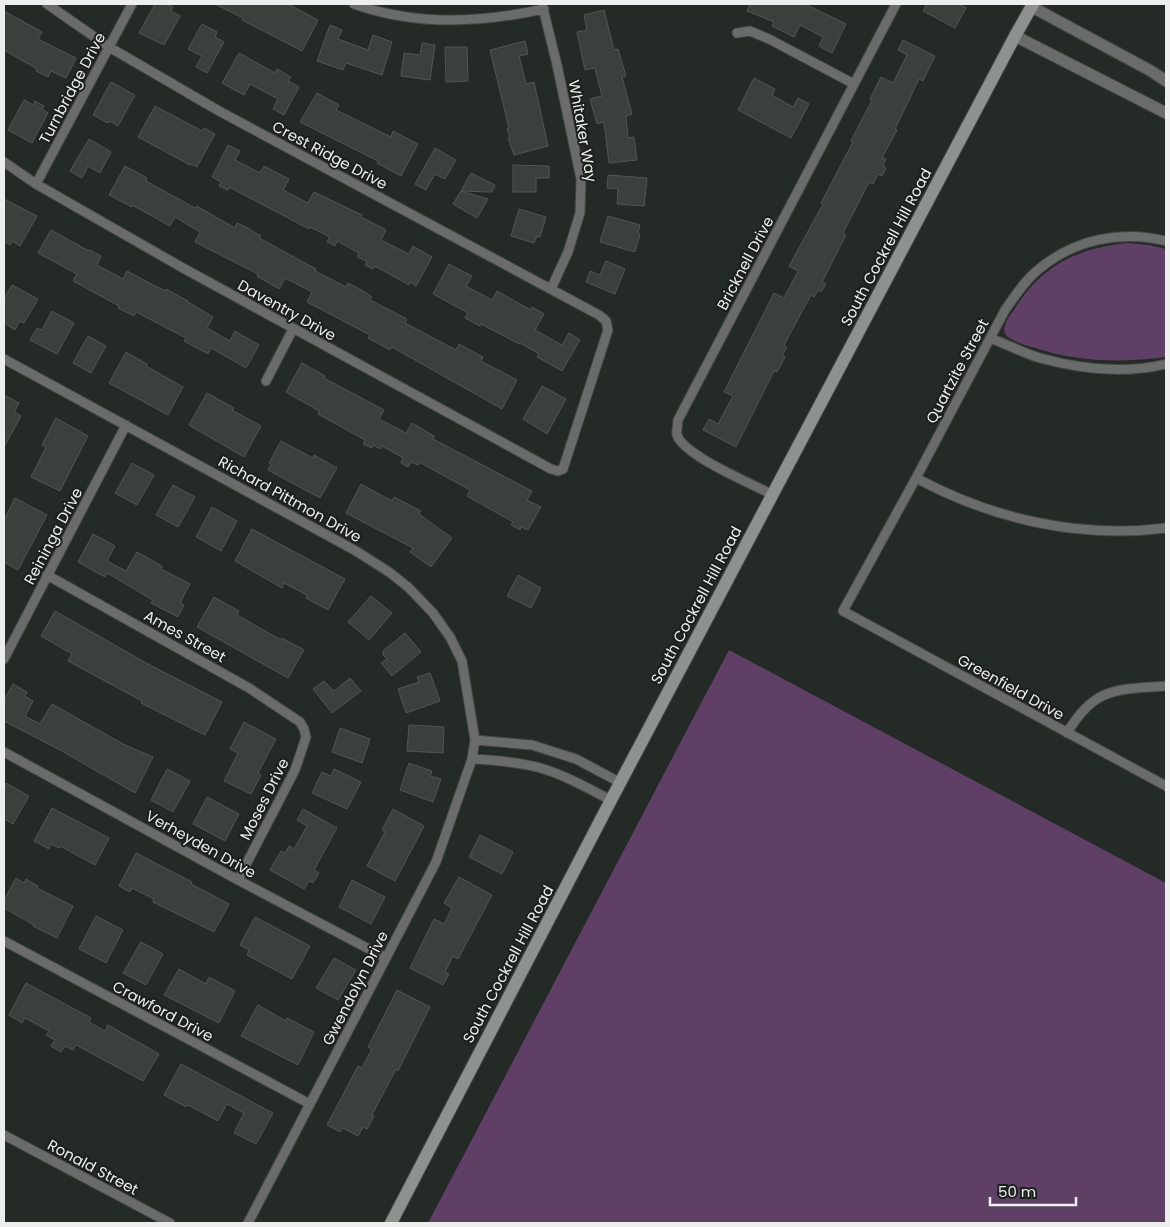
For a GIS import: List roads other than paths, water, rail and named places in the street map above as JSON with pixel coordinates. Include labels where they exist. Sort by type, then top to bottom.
[{"type":"main road","name":"South Cockrell Hill Road","points":[[390,1223],[611,800],[1033,5]]},
{"type":"street","name":"Crest Ridge Drive","points":[[47,4],[109,47],[219,111],[606,320],[608,330],[563,469]]},
{"type":"street","name":"Turnbridge Drive","points":[[36,184],[132,4]]},
{"type":"street","points":[[354,4],[372,10],[421,20],[474,20],[515,15],[543,6]]},
{"type":"street","name":"Bricknell Drive","points":[[773,495],[700,457],[684,446],[677,435],[678,420],[896,4]]},
{"type":"street","points":[[1033,5],[1166,81]]},
{"type":"street","name":"Whitaker Way","points":[[543,6],[581,179],[580,213],[568,252],[551,289]]},
{"type":"street","points":[[737,33],[750,31],[769,39],[854,84]]},
{"type":"street","points":[[1015,36],[1166,113]]},
{"type":"street","name":"Daventry Drive","points":[[4,162],[36,184],[183,268],[551,469],[558,471],[563,469]]},
{"type":"street","name":"Quartzite Street","points":[[843,610],[916,478],[1005,310],[1020,288],[1038,270],[1057,256],[1096,240],[1122,236],[1151,237],[1166,241]]},
{"type":"street","points":[[266,381],[293,328]]},
{"type":"street","points":[[990,338],[1040,358],[1095,369],[1147,369],[1166,364]]},
{"type":"street","name":"Richard Pittmon Drive","points":[[4,359],[356,551],[389,572],[408,587],[433,613],[450,637],[462,661],[475,740],[472,759]]},
{"type":"street","name":"Reininga Drive","points":[[4,659],[126,425]]},
{"type":"street","points":[[916,478],[938,490],[983,508],[1053,526],[1130,531],[1166,528]]},
{"type":"street","name":"Ames Street","points":[[48,576],[249,688],[300,722],[304,729]]},
{"type":"street","name":"Greenfield Drive","points":[[843,610],[1166,786]]},
{"type":"street","points":[[1067,733],[1077,717],[1098,697],[1122,689],[1166,686]]},
{"type":"street","name":"Moses Drive","points":[[238,880],[295,770],[306,737],[304,729]]},
{"type":"street","points":[[475,740],[532,745],[576,759],[621,783]]},
{"type":"street","name":"Verheyden Drive","points":[[4,752],[238,880],[386,958]]},
{"type":"street","points":[[472,759],[506,761],[538,768],[568,778],[611,800]]},
{"type":"street","name":"Gwendolyn Drive","points":[[248,1223],[436,862],[472,759]]},
{"type":"street","name":"Crawford Drive","points":[[4,942],[310,1104]]},
{"type":"street","name":"Ronald Street","points":[[4,1135],[170,1223]]}]
